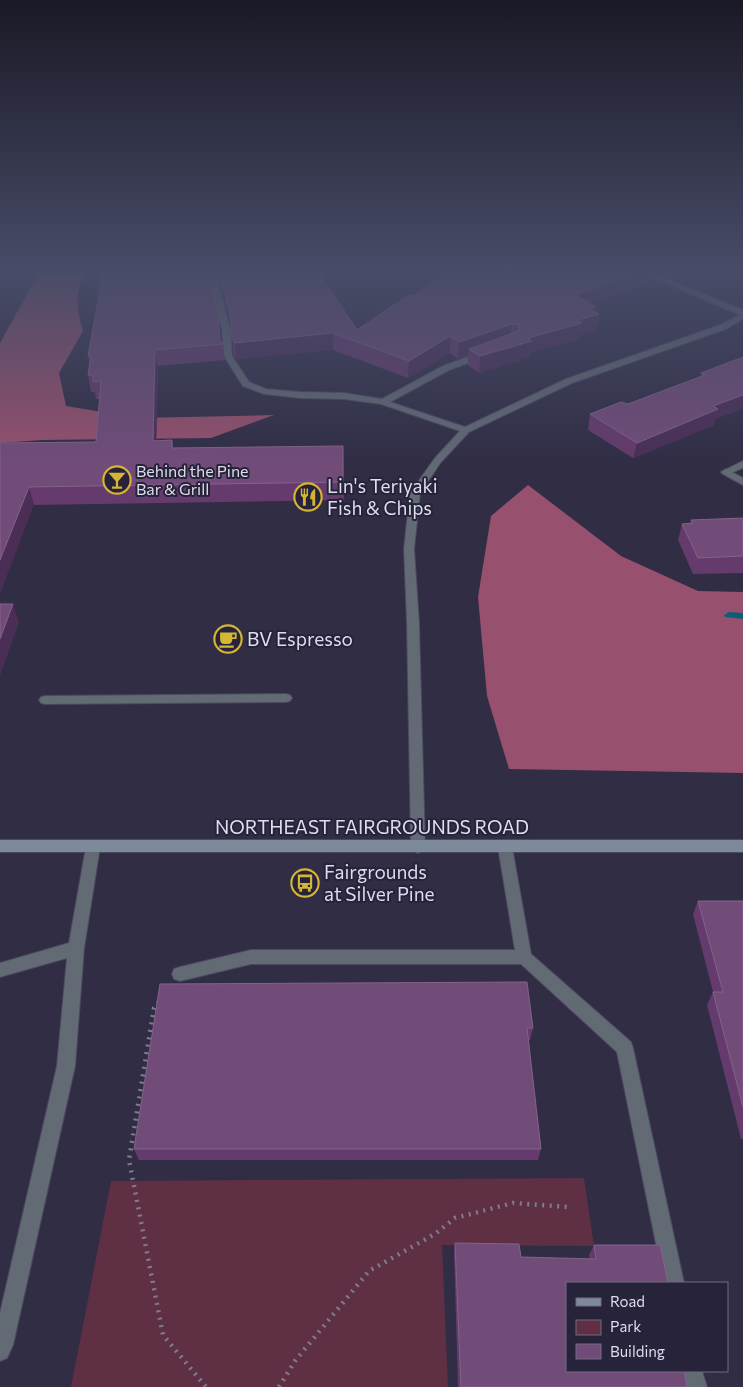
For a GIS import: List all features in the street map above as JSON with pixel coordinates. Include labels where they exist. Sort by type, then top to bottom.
[{"type":"main road","name":"NORTHEAST FAIRGROUNDS ROAD","points":[[0,846],[743,846]]},
{"type":"street","points":[[227,338],[228,356],[237,372],[246,384],[264,391],[300,396],[344,396],[383,402],[466,430]]},
{"type":"street","points":[[418,847],[413,623],[409,549],[414,493],[438,460],[466,430],[568,381],[692,338]]},
{"type":"street","points":[[383,402],[446,368],[491,352]]},
{"type":"street","points":[[743,464],[726,472],[743,482]]},
{"type":"street","points":[[45,700],[286,698]]},
{"type":"street","points":[[0,1351],[3,1345],[66,1066],[76,948],[93,847]]},
{"type":"street","points":[[505,847],[524,957],[625,1048],[674,1282]]},
{"type":"street","points":[[0,970],[76,948]]},
{"type":"street","points":[[180,974],[251,957],[524,957]]},
{"type":"street","points":[[692,1372],[696,1387]]},
{"type":"path","points":[[180,974],[154,1008],[129,1160],[163,1335],[206,1387]]},
{"type":"path","points":[[279,1387],[295,1361],[369,1271],[435,1234],[455,1218],[513,1203],[569,1207]]},
{"type":"green space","points":[[584,1178],[594,1246],[442,1245],[448,1387],[71,1387],[111,1181]]},
{"type":"shaded area","points":[[3,338],[79,338],[59,373],[66,406],[139,418],[274,415],[211,438],[42,440],[0,443],[0,343]]},
{"type":"shaded area","points":[[528,485],[621,556],[698,591],[743,592],[743,773],[509,769],[487,696],[478,597],[491,516]]},
{"type":"building","points":[[91,338],[220,338],[223,344],[155,350],[153,441],[172,440],[172,448],[343,446],[343,482],[29,487],[0,560],[0,443],[96,442],[101,381],[93,382],[93,375],[88,375],[91,356],[88,356]]},
{"type":"building","points":[[232,338],[287,338],[235,343]]},
{"type":"building","points":[[346,338],[447,338],[409,361]]},
{"type":"building","points":[[453,338],[472,338],[459,342]]},
{"type":"building","points":[[500,338],[529,338],[532,341],[480,356],[469,349]]},
{"type":"building","points":[[743,357],[743,395],[713,406],[718,409],[637,443],[590,414],[621,402],[628,404],[705,375],[701,373]]},
{"type":"building","points":[[743,518],[743,556],[698,558],[682,524],[693,523],[691,520]]},
{"type":"building","points":[[0,604],[13,604],[0,639]]},
{"type":"building","points":[[698,901],[743,901],[743,1107],[713,992],[723,992]]},
{"type":"building","points":[[527,982],[533,1028],[527,1028],[541,1149],[134,1149],[160,984]]},
{"type":"building","points":[[455,1243],[519,1244],[521,1257],[596,1259],[594,1245],[660,1245],[668,1282],[566,1282],[566,1372],[684,1372],[687,1387],[461,1387]]},
{"type":"waterway","points":[[729,615],[743,616]]},
{"type":"place","name":"Behind the Pine Bar & Grill","points":[[117,480]]},
{"type":"place","name":"Lin's Teriyaki Fish & Chips","points":[[308,497]]},
{"type":"place","name":"BV Espresso","points":[[228,639]]},
{"type":"place","name":"Fairgrounds at Silver Pine","points":[[305,883]]}]
